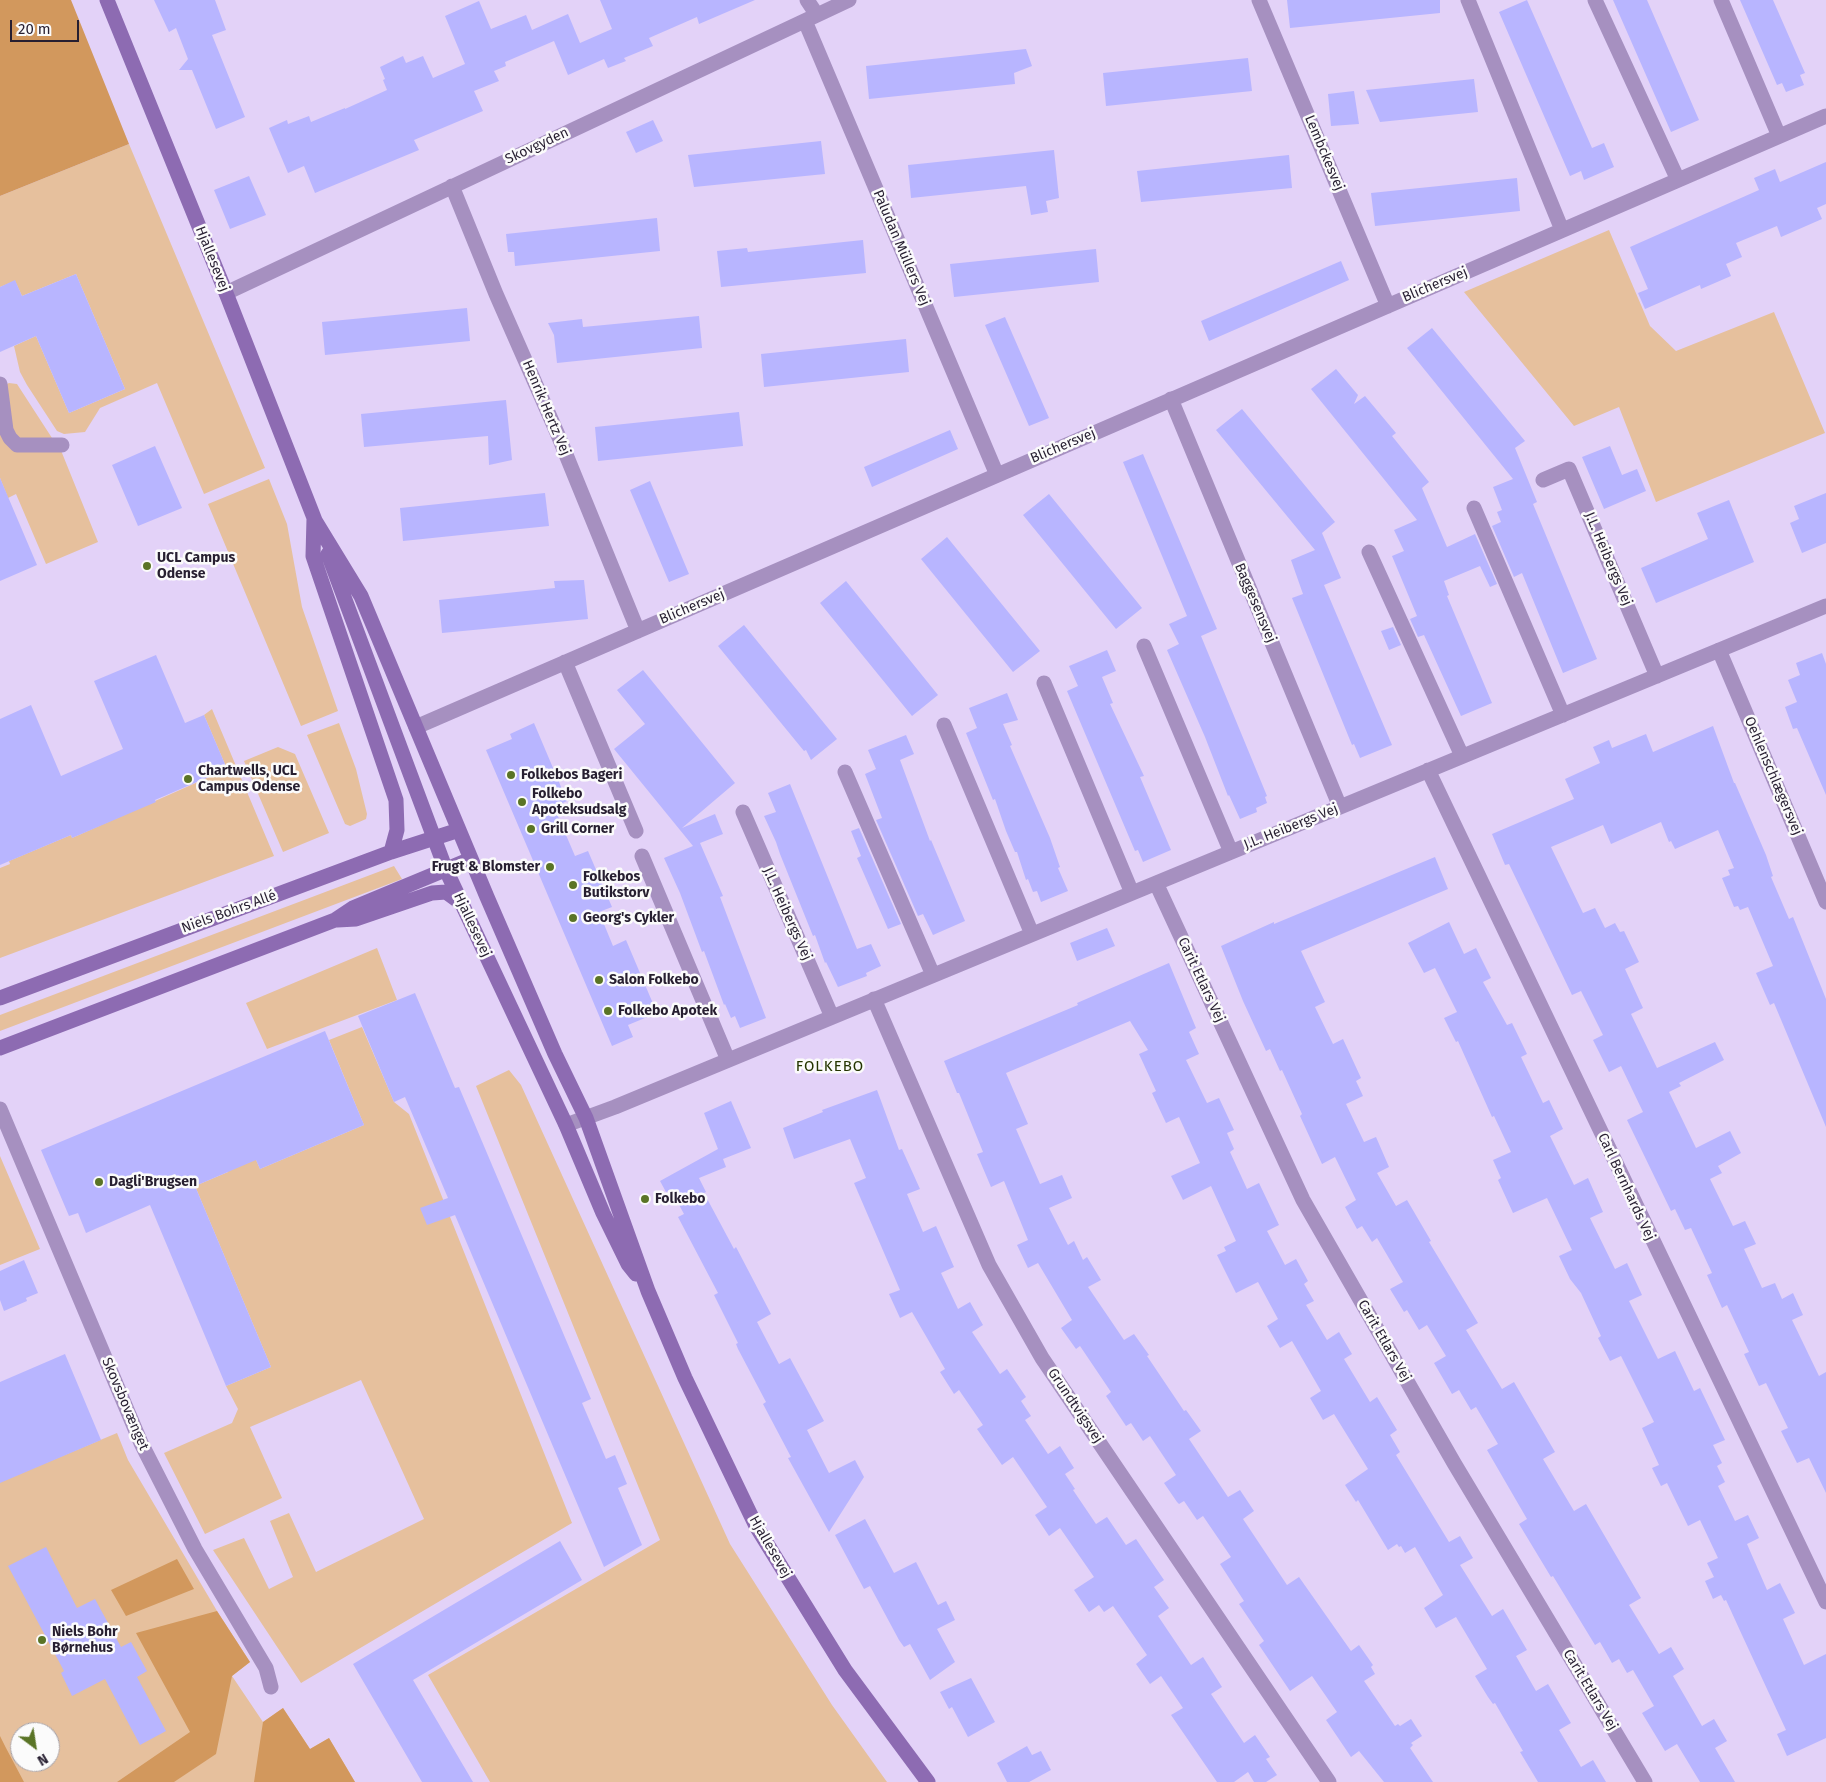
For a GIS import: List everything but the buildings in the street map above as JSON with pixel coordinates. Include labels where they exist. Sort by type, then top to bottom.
[{"type":"main road","name":"Hjallesevej","points":[[107,0],[226,294],[314,519],[446,870],[566,1125],[603,1213],[624,1255],[648,1290]]},
{"type":"main road","name":"Hjallesevej","points":[[314,519],[361,596],[555,1054],[586,1118],[648,1290],[685,1378],[756,1526],[845,1670],[928,1782]]},
{"type":"main road","points":[[314,519],[313,556],[396,800],[397,830],[391,852]]},
{"type":"main road","name":"Niels Bohrs Allé","points":[[0,998],[391,852],[459,830]]},
{"type":"main road","points":[[0,1048],[335,920],[353,908],[471,859]]},
{"type":"main road","points":[[335,920],[356,919],[432,892],[446,892],[461,904]]},
{"type":"street","name":"Paludan Müllers Vej","points":[[808,0],[811,18],[997,475]]},
{"type":"street","name":"Skovgyden","points":[[226,294],[849,0]]},
{"type":"street","name":"Lembckesvej","points":[[1260,0],[1388,306]]},
{"type":"street","points":[[1468,0],[1562,230]]},
{"type":"street","points":[[1596,0],[1678,180]]},
{"type":"street","points":[[1721,0],[1779,136]]},
{"type":"street","name":"Blichersvej","points":[[416,727],[1826,116]]},
{"type":"street","name":"Henrik Hertz Vej","points":[[452,186],[496,294],[558,435],[638,631]]},
{"type":"street","points":[[0,384],[6,430],[10,438],[17,445],[62,445]]},
{"type":"street","name":"Baggesensvej","points":[[1171,399],[1340,807]]},
{"type":"street","name":"J.L. Heibergs Vej","points":[[1543,480],[1569,469],[1657,676]]},
{"type":"street","points":[[1474,508],[1563,714]]},
{"type":"street","points":[[1369,552],[1462,756]]},
{"type":"street","name":"J.L. Heibergs Vej","points":[[566,1125],[728,1060],[1826,606]]},
{"type":"street","name":"J.L. Heibergs Vej","points":[[1144,646],[1231,852]]},
{"type":"street","name":"Oehlenschlægersvej","points":[[1719,650],[1826,902]]},
{"type":"street","points":[[565,662],[636,831]]},
{"type":"street","points":[[1044,683],[1132,893]]},
{"type":"street","points":[[944,725],[1032,934]]},
{"type":"street","name":"Carl Bernhards Vej","points":[[1428,770],[1826,1602]]},
{"type":"street","points":[[845,772],[933,975]]},
{"type":"street","name":"J.L. Heibergs Vej","points":[[742,812],[832,1017]]},
{"type":"street","points":[[642,856],[728,1060]]},
{"type":"street","name":"Carit Etlars Vej","points":[[1156,883],[1303,1200],[1454,1463],[1645,1782]]},
{"type":"street","name":"Grundtvigsvej","points":[[874,999],[989,1265],[1042,1358],[1329,1782]]},
{"type":"street","name":"Skovsbovænget","points":[[0,1109],[141,1444],[195,1549],[266,1668],[271,1687]]},
{"type":"shaded area","points":[[0,0],[71,0],[129,144],[0,196]]},
{"type":"shaded area","points":[[129,144],[265,468],[204,494],[157,383],[100,408],[85,432],[64,434],[57,431],[27,385],[20,372],[14,346],[36,336],[69,413],[125,389],[76,274],[22,296],[15,281],[0,287],[0,196]]},
{"type":"shaded area","points":[[1609,230],[1650,326],[1676,351],[1774,312],[1825,433],[1656,502],[1619,407],[1574,426],[1464,292]]},
{"type":"shaded area","points":[[9,383],[17,384],[52,438],[14,439],[3,386]]},
{"type":"shaded area","points":[[0,397],[6,437],[60,448],[98,542],[46,564],[16,494],[8,498],[0,478]]},
{"type":"shaded area","points":[[269,479],[287,524],[302,607],[338,711],[301,726],[208,504]]},
{"type":"shaded area","points":[[212,709],[274,856],[0,958],[0,868],[10,864],[9,861],[71,835],[72,838],[227,769],[204,715]]},
{"type":"shaded area","points":[[339,723],[356,769],[367,814],[366,819],[350,826],[345,824],[307,735]]},
{"type":"shaded area","points":[[278,747],[295,754],[329,833],[283,852],[244,761]]},
{"type":"shaded area","points":[[394,866],[402,879],[0,1031],[0,1015]]},
{"type":"shaded area","points":[[377,948],[397,1000],[267,1049],[246,1003]]},
{"type":"shaded area","points":[[362,1027],[394,1102],[409,1114],[572,1523],[301,1683],[213,1550],[244,1538],[269,1589],[293,1577],[270,1521],[289,1513],[316,1572],[424,1519],[361,1380],[250,1427],[282,1498],[205,1534],[164,1453],[232,1423],[238,1409],[226,1386],[271,1367],[195,1186],[228,1172],[196,1097],[224,1085],[260,1169],[364,1125],[329,1040]]},
{"type":"shaded area","points":[[509,1070],[521,1085],[730,1544],[832,1705],[887,1782],[490,1782],[428,1675],[660,1540],[476,1086]]},
{"type":"shaded area","points":[[0,1156],[40,1249],[0,1265]]},
{"type":"shaded area","points":[[117,1433],[128,1460],[217,1611],[250,1662],[232,1676],[263,1722],[283,1708],[310,1749],[329,1738],[355,1782],[0,1782],[0,1482]]},
{"type":"shaded area","points":[[177,1559],[194,1589],[126,1616],[111,1590]]},
{"type":"shaded area","points":[[217,1611],[250,1662],[232,1676],[216,1754],[174,1782],[117,1782],[190,1732],[136,1633]]},
{"type":"shaded area","points":[[283,1708],[310,1749],[329,1738],[355,1782],[254,1782],[263,1722]]},
{"type":"shaded area","points":[[0,1736],[10,1756],[10,1772],[19,1772],[24,1782],[0,1782]]},
{"type":"place","name":"UCL Campus Odense","points":[[147,566]]},
{"type":"place","name":"Folkebos Bageri","points":[[511,775]]},
{"type":"place","name":"Chartwells, UCL Campus Odense","points":[[188,779]]},
{"type":"place","name":"Folkebo Apoteksudsalg","points":[[522,802]]},
{"type":"place","name":"Grill Corner","points":[[531,829]]},
{"type":"place","name":"Frugt & Blomster","points":[[550,867]]},
{"type":"place","name":"Folkebos Butikstorv","points":[[573,885]]},
{"type":"place","name":"Georg's Cykler","points":[[573,918]]},
{"type":"place","name":"Salon Folkebo","points":[[599,980]]},
{"type":"place","name":"Folkebo Apotek","points":[[608,1011]]},
{"type":"place","name":"Dagli'Brugsen","points":[[99,1182]]},
{"type":"place","name":"Folkebo","points":[[645,1199]]},
{"type":"place","name":"Niels Bohr Børnehus","points":[[42,1640]]},
{"type":"district","name":"FOLKEBO","points":[[830,1067]]}]
